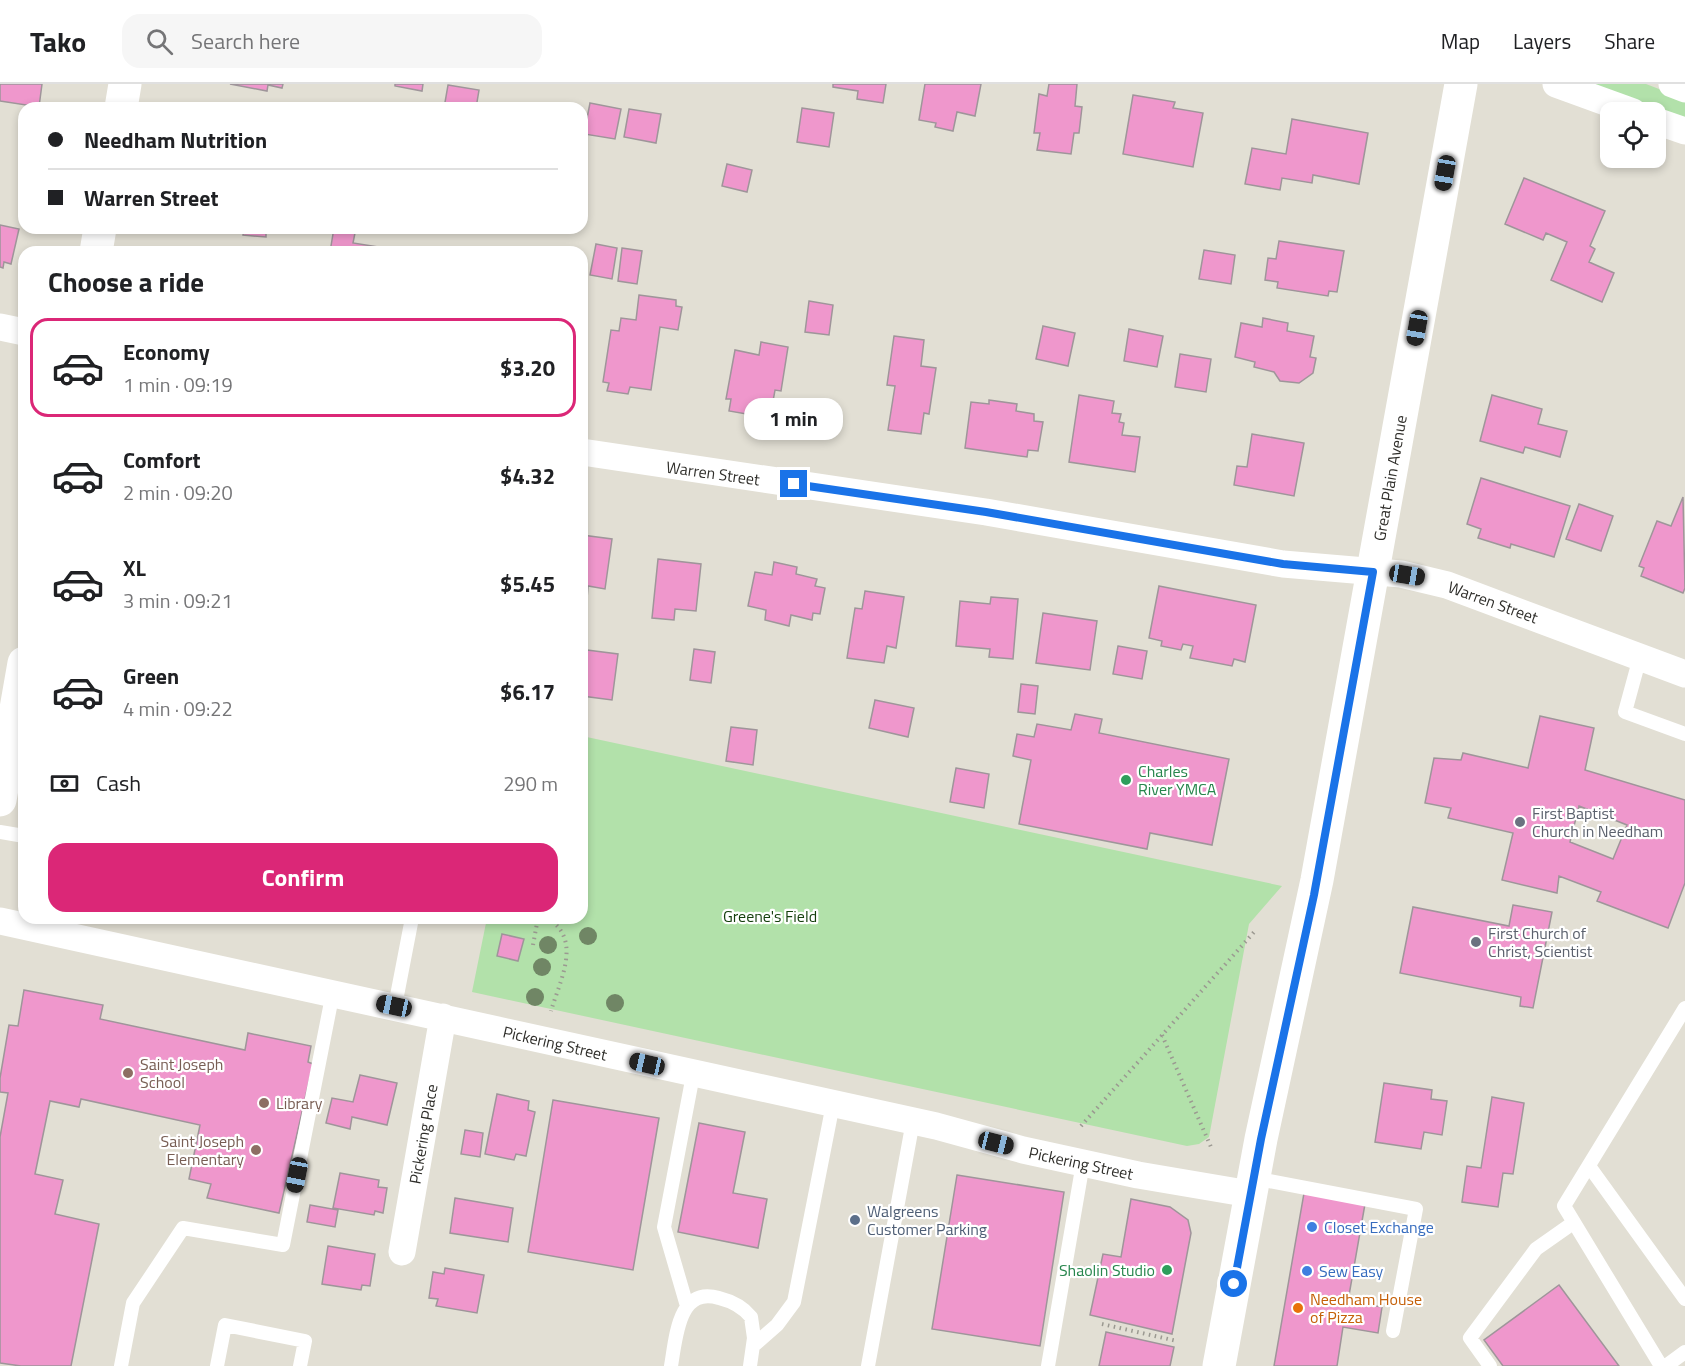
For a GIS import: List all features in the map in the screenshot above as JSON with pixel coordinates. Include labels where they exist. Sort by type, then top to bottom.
[{"type":"main road","points":[[122,102],[125,84]]},
{"type":"main road","name":"Great Plain Avenue","points":[[1219,1366],[1252,1186],[1311,909],[1461,84]]},
{"type":"main road","points":[[0,800],[18,697]]},
{"type":"street","points":[[1556,84],[1606,102]]},
{"type":"street","points":[[1672,84],[1685,89]]},
{"type":"street","points":[[1666,124],[1685,131]]},
{"type":"street","points":[[0,327],[18,331]]},
{"type":"street","name":"Warren Street","points":[[588,453],[986,512],[1283,564],[1421,578],[1447,585],[1685,674]]},
{"type":"street","name":"Pickering Street","points":[[0,921],[394,1006],[693,1075],[913,1121],[1083,1163],[1252,1186]]},
{"type":"street","name":"Pickering Place","points":[[402,1252],[443,1017]]},
{"type":"lane","points":[[1640,657],[1625,712],[1685,734]]},
{"type":"lane","points":[[0,832],[18,835]]},
{"type":"lane","points":[[394,1006],[411,924]]},
{"type":"lane","points":[[121,1366],[133,1303],[183,1228],[283,1245],[333,993]]},
{"type":"lane","points":[[1661,1366],[1564,1206],[1685,1008]]},
{"type":"lane","points":[[687,1306],[664,1227],[693,1075]]},
{"type":"lane","points":[[753,1346],[777,1325],[794,1302],[833,1104]]},
{"type":"lane","points":[[868,1366],[913,1121]]},
{"type":"lane","points":[[1048,1366],[1083,1163]]},
{"type":"lane","points":[[1588,1166],[1685,1299]]},
{"type":"lane","points":[[1252,1186],[1416,1209],[1393,1330]]},
{"type":"lane","points":[[1490,1366],[1470,1338],[1536,1249],[1573,1223]]},
{"type":"lane","points":[[671,1366],[678,1328],[687,1306],[694,1298],[705,1295],[735,1304],[751,1317],[754,1330],[750,1366]]},
{"type":"lane","points":[[217,1366],[225,1325],[305,1341],[300,1366]]},
{"type":"lane","points":[[1666,1366],[1685,1352]]},
{"type":"path","points":[[533,945],[537,924]]},
{"type":"path","points":[[551,1011],[568,953],[567,941],[562,931],[554,924]]},
{"type":"path","points":[[1081,1126],[1255,931]]},
{"type":"path","points":[[1162,1035],[1210,1147]]},
{"type":"path","points":[[1102,1324],[1177,1341]]},
{"type":"green space","points":[[1588,84],[1646,84],[1685,99],[1685,120],[1666,113],[1666,102],[1636,102]]},
{"type":"green space","name":"Greene's Field","points":[[588,737],[1282,886],[1249,924],[1209,1137],[1199,1144],[1187,1146],[472,992],[486,924],[588,924]]},
{"type":"building","points":[[0,84],[42,84],[40,102],[18,104],[0,101]]},
{"type":"building","points":[[230,84],[283,84],[282,88],[268,85],[267,91]]},
{"type":"building","points":[[395,84],[423,84],[422,91],[395,86]]},
{"type":"building","points":[[833,84],[886,84],[883,103],[857,99],[858,91],[833,87]]},
{"type":"building","points":[[925,84],[981,84],[975,116],[957,112],[953,131],[935,127],[936,123],[919,120]]},
{"type":"building","points":[[1049,84],[1077,84],[1075,106],[1082,107],[1079,133],[1074,133],[1071,154],[1037,150],[1040,133],[1034,133],[1039,94],[1047,96]]},
{"type":"building","points":[[448,85],[479,90],[477,102],[445,102]]},
{"type":"building","points":[[1133,95],[1175,102],[1173,108],[1203,113],[1193,167],[1123,154]]},
{"type":"building","points":[[590,103],[621,109],[615,139],[588,135]]},
{"type":"building","points":[[802,108],[834,113],[829,147],[797,142]]},
{"type":"building","points":[[629,109],[661,114],[656,143],[624,137]]},
{"type":"building","points":[[1292,119],[1368,133],[1359,184],[1313,175],[1312,183],[1282,178],[1280,190],[1245,184],[1252,148],[1286,154]]},
{"type":"building","points":[[727,164],[752,170],[747,192],[722,186]]},
{"type":"building","points":[[1524,178],[1605,211],[1590,246],[1595,249],[1589,262],[1614,273],[1602,302],[1551,280],[1567,242],[1546,233],[1543,240],[1505,224]]},
{"type":"building","points":[[0,225],[18,229],[11,264],[4,262],[3,268],[0,267]]},
{"type":"building","points":[[266,234],[266,237],[243,235]]},
{"type":"building","points":[[333,234],[355,234],[353,243],[372,246],[331,246]]},
{"type":"building","points":[[1279,241],[1344,251],[1337,292],[1329,291],[1328,296],[1277,288],[1278,282],[1265,280],[1268,258],[1276,259]]},
{"type":"building","points":[[596,244],[617,248],[612,279],[590,275]]},
{"type":"building","points":[[622,248],[642,251],[637,284],[618,281]]},
{"type":"building","points":[[1204,250],[1235,255],[1231,284],[1199,279]]},
{"type":"building","points":[[639,295],[676,300],[676,306],[682,307],[678,330],[660,327],[651,390],[630,387],[628,394],[607,391],[609,383],[603,382],[611,330],[619,331],[621,318],[636,320]]},
{"type":"building","points":[[809,301],[833,305],[829,335],[805,332]]},
{"type":"building","points":[[1263,318],[1288,323],[1287,331],[1314,336],[1310,357],[1316,358],[1313,373],[1299,383],[1280,381],[1274,372],[1254,367],[1255,362],[1235,357],[1241,323],[1262,327]]},
{"type":"building","points":[[1043,326],[1075,333],[1068,366],[1036,359]]},
{"type":"building","points":[[1129,329],[1163,336],[1157,367],[1124,361]]},
{"type":"building","points":[[894,336],[924,340],[921,366],[936,368],[929,414],[924,413],[921,434],[888,430],[895,386],[887,385]]},
{"type":"building","points":[[761,342],[788,347],[781,391],[775,390],[770,418],[729,411],[731,399],[726,399],[735,350],[759,355]]},
{"type":"building","points":[[1180,354],[1211,359],[1206,392],[1175,387]]},
{"type":"building","points":[[1079,395],[1114,401],[1112,413],[1121,414],[1119,422],[1124,423],[1122,435],[1140,437],[1135,472],[1069,462]]},
{"type":"building","points":[[1492,395],[1542,409],[1538,424],[1567,431],[1560,457],[1525,447],[1523,453],[1480,441]]},
{"type":"building","points":[[989,400],[1017,404],[1016,411],[1034,414],[1034,421],[1043,422],[1038,451],[1028,450],[1027,457],[965,448],[971,402],[989,404]]},
{"type":"building","points":[[1252,434],[1304,443],[1294,496],[1234,485],[1237,466],[1247,467]]},
{"type":"building","points":[[1481,478],[1570,506],[1554,557],[1511,544],[1510,548],[1478,538],[1481,529],[1467,524]]},
{"type":"building","points":[[1683,497],[1685,588],[1683,593],[1641,576],[1644,568],[1639,566],[1657,521],[1671,526]]},
{"type":"building","points":[[1579,504],[1613,516],[1601,551],[1566,539]]},
{"type":"building","points":[[588,536],[612,539],[605,589],[588,586]]},
{"type":"building","points":[[658,559],[701,564],[696,611],[675,609],[674,620],[652,618]]},
{"type":"building","points":[[774,562],[797,567],[796,574],[817,579],[815,586],[825,588],[820,614],[813,613],[812,620],[791,615],[789,626],[765,620],[766,610],[748,606],[755,572],[772,575]]},
{"type":"building","points":[[1159,586],[1256,605],[1245,662],[1234,659],[1232,666],[1190,658],[1193,646],[1183,644],[1181,650],[1161,646],[1162,641],[1149,638]]},
{"type":"building","points":[[865,591],[904,597],[896,648],[887,646],[884,663],[847,658],[855,608],[862,609]]},
{"type":"building","points":[[991,597],[1018,599],[1013,659],[989,657],[990,649],[956,646],[960,601],[990,604]]},
{"type":"building","points":[[1043,613],[1097,621],[1090,670],[1036,663]]},
{"type":"building","points":[[1118,646],[1147,651],[1142,679],[1113,674]]},
{"type":"building","points":[[694,649],[715,652],[711,683],[690,680]]},
{"type":"building","points":[[588,650],[618,654],[612,700],[588,697]]},
{"type":"building","points":[[1021,684],[1038,686],[1035,714],[1018,712]]},
{"type":"building","points":[[875,700],[914,708],[908,737],[869,728]]},
{"type":"building","name":"Charles River YMCA","points":[[1075,714],[1102,719],[1099,733],[1229,759],[1212,845],[1150,833],[1147,849],[1019,824],[1031,760],[1013,756],[1017,734],[1034,737],[1037,724],[1071,730]]},
{"type":"building","name":"First Baptist Church in Needham","points":[[1540,716],[1594,728],[1585,770],[1685,800],[1685,883],[1668,928],[1597,901],[1601,892],[1559,876],[1557,893],[1502,880],[1513,833],[1448,818],[1451,808],[1425,803],[1434,758],[1461,760],[1463,753],[1528,768]],"holes":[[[1579,806],[1627,825],[1613,859],[1570,842]]]},
{"type":"building","points":[[731,727],[757,730],[753,765],[726,761]]},
{"type":"building","points":[[956,768],[989,774],[984,808],[950,802]]},
{"type":"building","name":"First Church of Christ, Scientist","points":[[1513,905],[1552,912],[1533,1008],[1520,1006],[1521,997],[1400,973],[1413,907],[1509,926]]},
{"type":"building","points":[[502,934],[524,939],[518,961],[497,956]]},
{"type":"building","points":[[24,990],[103,1005],[100,1019],[245,1050],[248,1033],[311,1046],[308,1062],[313,1064],[279,1213],[207,1198],[211,1184],[189,1179],[200,1125],[81,1099],[79,1107],[50,1101],[35,1174],[63,1180],[55,1214],[99,1224],[71,1366],[21,1366],[0,1363],[0,1137],[8,1093],[0,1092],[0,1078],[9,1025],[18,1026]]},
{"type":"building","points":[[360,1075],[397,1083],[387,1125],[352,1117],[350,1129],[326,1123],[332,1098],[353,1102]]},
{"type":"building","points":[[1384,1083],[1432,1090],[1431,1099],[1447,1101],[1442,1135],[1424,1132],[1421,1149],[1375,1142]]},
{"type":"building","points":[[497,1094],[529,1101],[528,1110],[535,1112],[526,1156],[516,1154],[514,1160],[485,1154]]},
{"type":"building","points":[[1492,1097],[1524,1103],[1513,1174],[1503,1173],[1498,1207],[1462,1202],[1467,1166],[1481,1168]]},
{"type":"building","points":[[553,1100],[659,1118],[633,1270],[528,1252]]},
{"type":"building","points":[[699,1123],[745,1132],[733,1193],[767,1199],[758,1248],[678,1232]]},
{"type":"building","points":[[465,1130],[483,1133],[480,1157],[461,1154]]},
{"type":"building","points":[[340,1173],[379,1180],[378,1187],[387,1188],[383,1213],[375,1211],[374,1215],[333,1208]]},
{"type":"building","points":[[957,1175],[1064,1192],[1040,1346],[932,1329]]},
{"type":"building","points":[[1304,1193],[1365,1204],[1348,1301],[1382,1307],[1378,1333],[1343,1327],[1337,1366],[1274,1366]]},
{"type":"building","points":[[455,1198],[513,1208],[508,1242],[450,1233]]},
{"type":"building","points":[[1131,1199],[1170,1207],[1188,1220],[1191,1233],[1172,1334],[1090,1315],[1103,1254],[1121,1257]]},
{"type":"building","points":[[310,1205],[338,1210],[335,1227],[307,1222]]},
{"type":"building","points":[[328,1246],[375,1254],[370,1286],[362,1285],[361,1290],[322,1284]]},
{"type":"building","points":[[445,1268],[484,1275],[477,1313],[436,1306],[438,1299],[429,1298],[433,1272],[444,1274]]},
{"type":"building","points":[[1559,1285],[1619,1366],[1503,1366],[1484,1340]]},
{"type":"building","points":[[1106,1332],[1174,1347],[1170,1366],[1099,1366]]},
{"type":"place","name":"Charles River YMCA","points":[[1126,780]]},
{"type":"place","name":"First Baptist Church in Needham","points":[[1520,822]]},
{"type":"place","name":"First Church of Christ, Scientist","points":[[1476,942]]},
{"type":"place","name":"Saint Joseph School","points":[[128,1073]]},
{"type":"place","name":"Library","points":[[264,1103]]},
{"type":"place","name":"Saint Joseph Elementary","points":[[256,1150]]},
{"type":"place","name":"Walgreens Customer Parking","points":[[855,1220]]},
{"type":"place","name":"Closet Exchange","points":[[1312,1227]]},
{"type":"place","name":"Shaolin Studio","points":[[1167,1270]]},
{"type":"place","name":"Sew Easy","points":[[1307,1271]]},
{"type":"place","name":"Needham House of Pizza","points":[[1298,1308]]},
{"type":"route","points":[[794,484],[986,512],[1283,564],[1373,572],[1314,895],[1261,1139],[1234,1284]]}]
